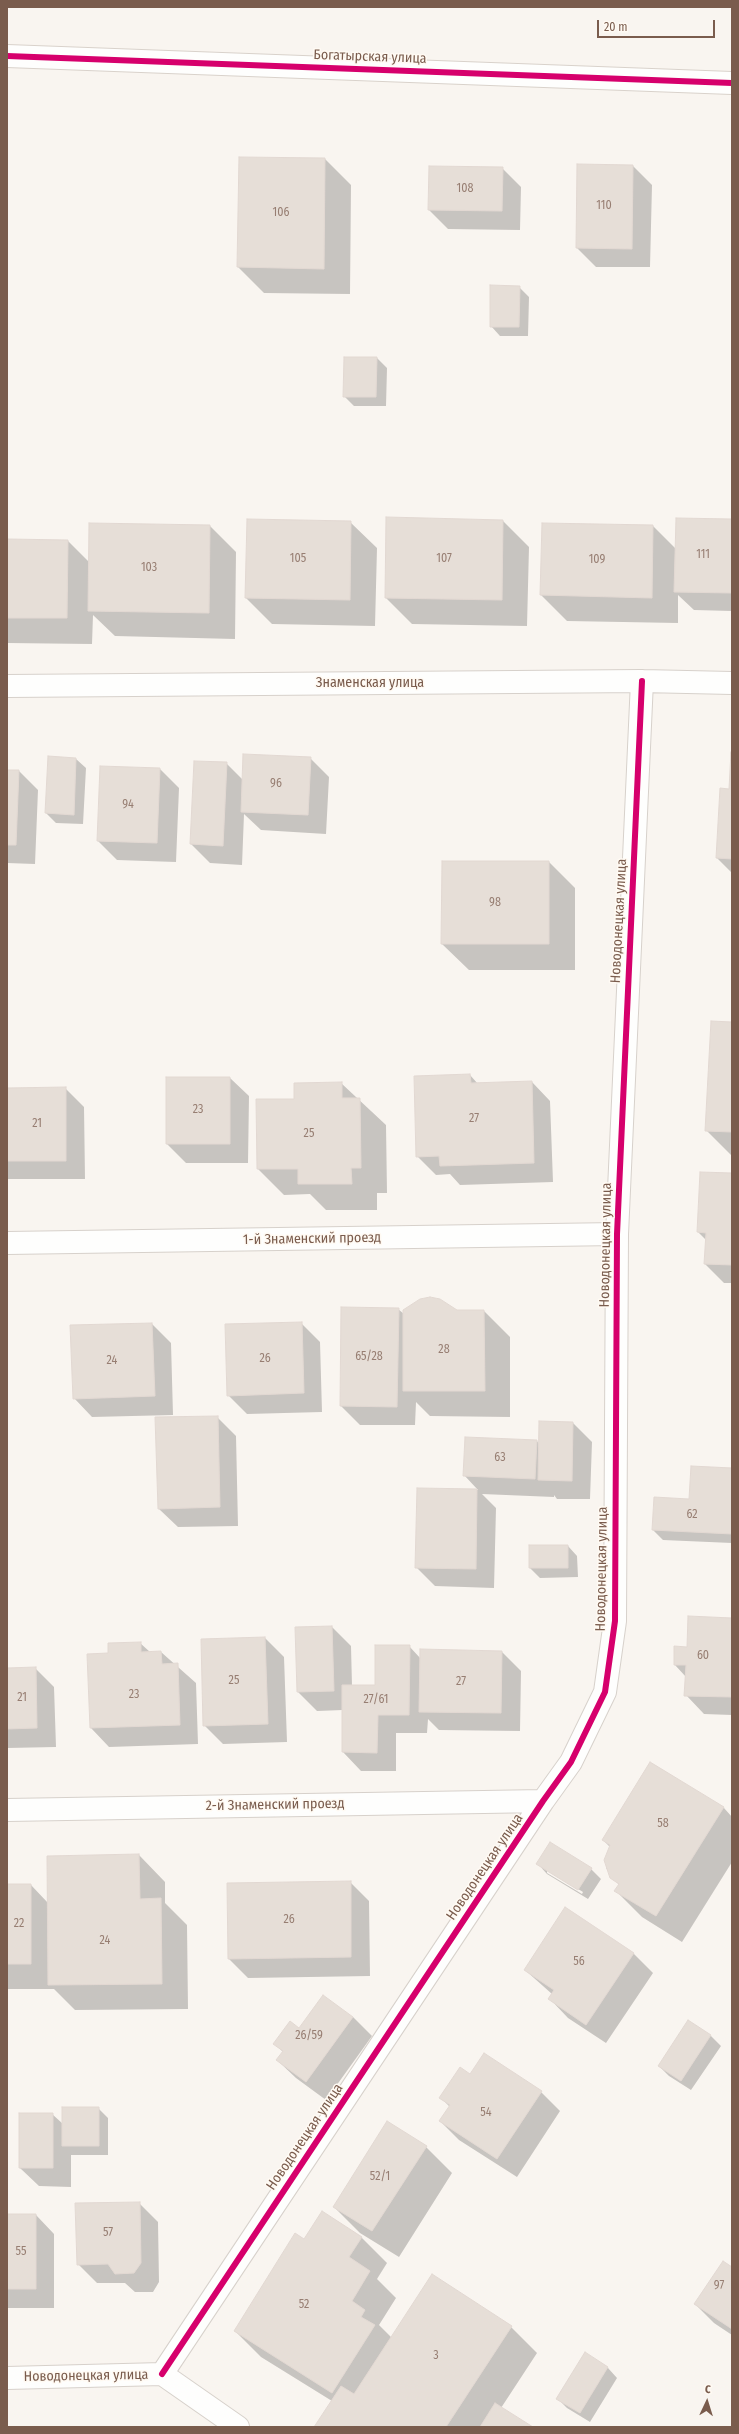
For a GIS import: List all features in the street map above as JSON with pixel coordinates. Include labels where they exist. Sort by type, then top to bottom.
[{"type":"street","name":"Богатырская улица","points":[[7,56],[732,83]]},
{"type":"street","name":"Знаменская улица","points":[[7,686],[642,681],[732,683]]},
{"type":"street","name":"Новодонецкая улица","points":[[7,2378],[162,2374],[543,1801],[571,1762],[605,1692],[615,1621],[617,1234],[642,681]]},
{"type":"street","name":"1-й Знаменский проезд","points":[[7,1243],[617,1234]]},
{"type":"street","name":"2-й Знаменский проезд","points":[[7,1810],[543,1801]]},
{"type":"street","points":[[162,2374],[238,2427]]},
{"type":"building","points":[[239,157],[325,158],[324,269],[237,267]]},
{"type":"building","points":[[577,164],[633,165],[632,249],[576,248]]},
{"type":"building","points":[[429,166],[503,167],[502,211],[428,210]]},
{"type":"building","points":[[490,285],[520,286],[519,327],[490,327]]},
{"type":"building","points":[[344,357],[377,357],[376,397],[343,397]]},
{"type":"building","points":[[386,517],[503,520],[502,600],[385,598]]},
{"type":"building","points":[[676,518],[732,519],[732,593],[674,592]]},
{"type":"building","points":[[247,519],[351,521],[350,600],[245,598]]},
{"type":"building","points":[[89,523],[210,525],[209,613],[88,611]]},
{"type":"building","points":[[542,523],[653,525],[652,598],[540,595]]},
{"type":"building","points":[[7,539],[68,540],[67,618],[7,618]]},
{"type":"building","points":[[731,752],[732,859],[716,858],[720,788],[729,789]]},
{"type":"building","points":[[243,754],[311,757],[308,815],[241,812]]},
{"type":"building","points":[[48,756],[76,758],[74,815],[45,813]]},
{"type":"building","points":[[194,761],[227,762],[223,846],[190,844]]},
{"type":"building","points":[[100,766],[160,768],[157,843],[97,841]]},
{"type":"building","points":[[7,770],[19,770],[16,845],[7,845]]},
{"type":"building","points":[[442,861],[549,861],[549,944],[441,944]]},
{"type":"building","points":[[711,1021],[732,1022],[732,1132],[705,1131]]},
{"type":"building","points":[[470,1074],[471,1083],[532,1081],[534,1163],[440,1166],[439,1156],[416,1157],[414,1076]]},
{"type":"building","points":[[166,1077],[230,1077],[230,1144],[166,1144]]},
{"type":"building","points":[[342,1082],[342,1098],[360,1098],[361,1168],[351,1168],[352,1184],[298,1184],[298,1169],[257,1169],[256,1099],[294,1099],[294,1083]]},
{"type":"building","points":[[66,1087],[66,1161],[7,1161],[7,1088]]},
{"type":"building","points":[[700,1172],[732,1173],[732,1265],[704,1264],[706,1233],[697,1232]]},
{"type":"building","points":[[430,1297],[440,1299],[457,1310],[484,1310],[485,1391],[403,1391],[403,1310],[420,1299]]},
{"type":"building","points":[[341,1307],[399,1308],[397,1407],[340,1406]]},
{"type":"building","points":[[302,1322],[304,1393],[227,1396],[225,1324]]},
{"type":"building","points":[[152,1323],[155,1396],[73,1399],[70,1325]]},
{"type":"building","points":[[218,1416],[220,1507],[158,1509],[155,1417]]},
{"type":"building","points":[[539,1421],[573,1422],[572,1481],[538,1480]]},
{"type":"building","points":[[465,1437],[537,1440],[535,1479],[463,1476]]},
{"type":"building","points":[[691,1466],[732,1468],[732,1534],[652,1530],[654,1497],[689,1499]]},
{"type":"building","points":[[417,1488],[477,1489],[476,1569],[415,1568]]},
{"type":"building","points":[[529,1545],[568,1545],[568,1568],[529,1568]]},
{"type":"building","points":[[688,1616],[732,1618],[732,1697],[684,1696],[686,1665],[674,1665],[674,1646],[687,1647]]},
{"type":"building","points":[[332,1626],[334,1691],[297,1692],[295,1627]]},
{"type":"building","points":[[265,1637],[268,1724],[203,1726],[201,1639]]},
{"type":"building","points":[[141,1642],[141,1652],[161,1651],[162,1664],[178,1663],[180,1725],[90,1728],[87,1654],[108,1653],[108,1643]]},
{"type":"building","points":[[375,1645],[410,1645],[409,1715],[378,1715],[377,1753],[342,1752],[342,1685],[375,1685]]},
{"type":"building","points":[[420,1649],[502,1651],[501,1713],[419,1712]]},
{"type":"building","points":[[36,1667],[37,1728],[7,1729],[7,1668]]},
{"type":"building","points":[[650,1762],[724,1807],[656,1916],[614,1891],[619,1884],[610,1878],[604,1860],[610,1845],[602,1840]]},
{"type":"building","points":[[550,1842],[592,1868],[578,1890],[536,1864]]},
{"type":"building","points":[[139,1854],[140,1899],[161,1898],[162,1984],[48,1985],[47,1856]]},
{"type":"building","points":[[351,1881],[351,1957],[228,1959],[227,1883]]},
{"type":"building","points":[[7,1884],[31,1884],[31,1964],[7,1964]]},
{"type":"building","points":[[565,1907],[634,1953],[586,2025],[548,1999],[554,1990],[524,1970]]},
{"type":"building","points":[[323,1995],[353,2017],[306,2082],[276,2060],[283,2051],[273,2044],[290,2021],[299,2028]]},
{"type":"building","points":[[688,2020],[711,2035],[681,2081],[658,2066]]},
{"type":"building","points":[[484,2053],[542,2091],[497,2159],[439,2121],[450,2105],[439,2098],[460,2067],[470,2074]]},
{"type":"building","points":[[62,2107],[99,2107],[99,2146],[62,2146]]},
{"type":"building","points":[[19,2113],[53,2113],[53,2168],[19,2168]]},
{"type":"building","points":[[387,2121],[427,2146],[372,2231],[333,2207]]},
{"type":"building","points":[[140,2202],[141,2263],[134,2273],[115,2274],[108,2264],[77,2265],[75,2203]]},
{"type":"building","points":[[322,2211],[362,2237],[349,2257],[370,2271],[352,2301],[365,2310],[361,2317],[375,2325],[332,2393],[234,2331],[295,2233],[304,2239]]},
{"type":"building","points":[[7,2214],[36,2214],[36,2289],[7,2289]]},
{"type":"building","points":[[723,2261],[732,2267],[732,2329],[694,2304]]},
{"type":"building","points":[[432,2274],[512,2326],[446,2427],[314,2427],[341,2386],[354,2394]]},
{"type":"building","points":[[585,2352],[608,2367],[580,2413],[556,2399]]},
{"type":"building","points":[[495,2403],[533,2427],[480,2427]]},
{"type":"cycle path","points":[[7,56],[732,83]]},
{"type":"cycle path","points":[[162,2374],[543,1801],[571,1762],[605,1692],[615,1621],[617,1234],[642,681]]}]
